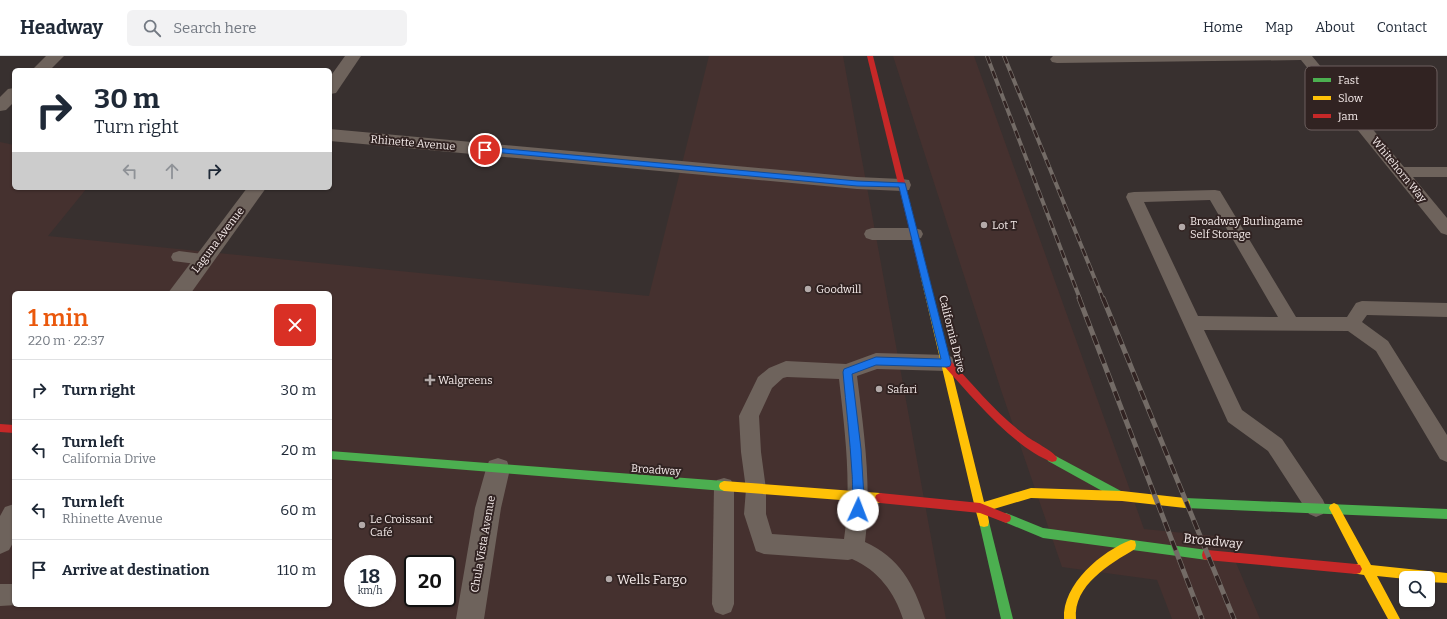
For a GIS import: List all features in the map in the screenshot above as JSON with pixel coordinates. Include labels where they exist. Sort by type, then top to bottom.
[{"type":"main road","name":"California Drive","points":[[870,56],[947,363],[1007,619]]},
{"type":"main road","points":[[947,363],[1000,422],[1034,448],[1122,496]]},
{"type":"main road","points":[[0,428],[12,430]]},
{"type":"main road","name":"Broadway","points":[[332,455],[980,508],[1043,533],[1132,545],[1368,571],[1447,578]]},
{"type":"main road","name":"Broadway","points":[[980,508],[1031,493],[1122,496],[1188,503],[1316,507],[1447,514]]},
{"type":"main road","points":[[1334,508],[1394,619]]},
{"type":"main road","points":[[1070,619],[1069,611],[1080,584],[1100,564],[1132,545]]},
{"type":"street","points":[[42,68],[56,56]]},
{"type":"street","points":[[332,86],[353,56]]},
{"type":"street","points":[[0,106],[12,95]]},
{"type":"street","name":"Rhinette Avenue","points":[[332,135],[857,183],[902,185]]},
{"type":"street","name":"Laguna Avenue","points":[[180,291],[256,190]]},
{"type":"street","name":"Chula Vista Avenue","points":[[470,619],[488,508],[498,469]]},
{"type":"street","points":[[0,541],[12,520]]},
{"type":"lane","points":[[1057,59],[1301,56]]},
{"type":"lane","name":"Whitehorn Way","points":[[1305,56],[1313,66]]},
{"type":"lane","name":"Whitehorn Way","points":[[1366,130],[1447,229]]},
{"type":"lane","points":[[1400,172],[1447,172]]},
{"type":"lane","points":[[1291,323],[1215,195],[1134,197],[1235,416],[1275,445],[1316,507]]},
{"type":"lane","points":[[872,234],[915,234]]},
{"type":"lane","points":[[179,257],[204,259]]},
{"type":"lane","points":[[1352,324],[1362,308],[1447,310]]},
{"type":"lane","points":[[1192,323],[1352,324],[1382,346],[1447,453]]},
{"type":"lane","points":[[914,619],[910,605],[894,577],[877,560],[853,548],[848,550],[769,546],[764,544],[755,514],[756,489],[751,452],[749,416],[765,383],[776,374],[786,369],[847,372],[876,361],[947,363]]},
{"type":"lane","points":[[847,372],[859,497],[853,548]]},
{"type":"lane","points":[[723,604],[724,487]]},
{"type":"lane","points":[[0,595],[12,595]]},
{"type":"shaded area","points":[[709,56],[843,56],[946,619],[0,619],[0,142],[12,145],[12,190],[85,190],[48,236],[649,296]]},
{"type":"shaded area","points":[[893,56],[974,56],[1144,529],[1225,537],[1260,619],[1172,619],[1157,580],[1062,567],[1002,393]]},
{"type":"railway","points":[[987,56],[1080,299]]},
{"type":"railway","points":[[1004,56],[1103,299]]},
{"type":"railway","points":[[1079,298],[1202,619]]},
{"type":"railway","points":[[1103,298],[1234,619]]},
{"type":"traffic: fast","points":[[332,455],[724,486]]},
{"type":"traffic: fast","points":[[1052,458],[1117,494]]},
{"type":"traffic: fast","points":[[1185,503],[1447,514]]},
{"type":"traffic: fast","points":[[1006,518],[1043,533],[1207,555]]},
{"type":"traffic: fast","points":[[984,522],[1007,619]]},
{"type":"traffic: slow","points":[[924,274],[984,522]]},
{"type":"traffic: slow","points":[[724,486],[880,498]]},
{"type":"traffic: slow","points":[[980,508],[1031,493],[1122,496],[1185,503]]},
{"type":"traffic: slow","points":[[1334,508],[1394,619]]},
{"type":"traffic: slow","points":[[1070,619],[1070,611],[1073,601],[1084,580],[1105,561],[1131,545]]},
{"type":"traffic: slow","points":[[1356,569],[1447,578]]},
{"type":"traffic: jam","points":[[870,56],[924,274]]},
{"type":"traffic: jam","points":[[948,364],[996,416],[1036,449],[1052,458]]},
{"type":"traffic: jam","points":[[0,428],[12,429]]},
{"type":"traffic: jam","points":[[880,498],[980,508],[1006,518]]},
{"type":"traffic: jam","points":[[1207,555],[1356,569]]},
{"type":"place","name":"Lot T","points":[[984,225]]},
{"type":"place","name":"Broadway Burlingame Self Storage","points":[[1182,227]]},
{"type":"place","name":"Goodwill","points":[[808,289]]},
{"type":"place","name":"Walgreens","points":[[430,380]]},
{"type":"place","name":"Safari","points":[[879,389]]},
{"type":"place","name":"Le Croissant Café","points":[[362,525]]},
{"type":"place","name":"Wells Fargo","points":[[609,579]]},
{"type":"route","points":[[485,150],[857,183],[902,185],[947,363],[876,361],[847,372],[856,449],[859,497],[858,510]]}]
